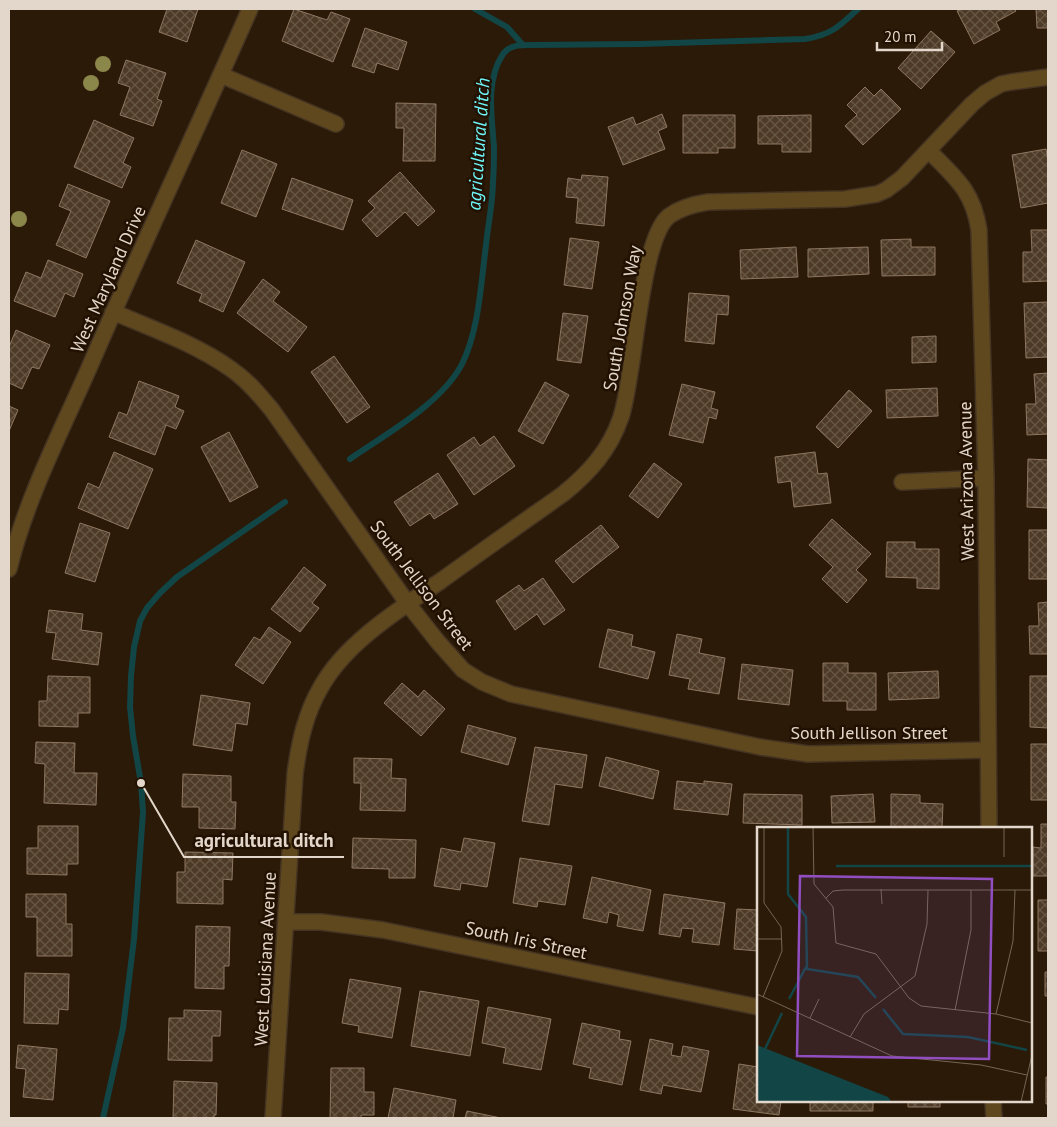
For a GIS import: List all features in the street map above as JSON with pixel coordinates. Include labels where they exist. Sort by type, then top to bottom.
[{"type":"street","name":"West Maryland Drive","points":[[9,569],[17,539],[36,487],[250,9]]},
{"type":"street","points":[[221,75],[336,124]]},
{"type":"street","name":"South Johnson Way","points":[[408,604],[563,494],[582,478],[604,454],[626,402],[648,266],[654,243],[668,217],[690,206],[708,202],[845,199],[867,196],[886,190],[898,182],[972,104],[985,93],[1001,84],[1048,77]]},
{"type":"street","name":"West Arizona Avenue","points":[[929,151],[966,190],[972,201],[978,225],[981,253],[986,478],[989,827]]},
{"type":"street","name":"South Jellison Street","points":[[113,312],[208,355],[232,370],[255,390],[272,410],[408,604],[463,670],[482,682],[511,694],[790,752],[846,754],[988,750]]},
{"type":"street","points":[[902,482],[986,478]]},
{"type":"street","name":"West Louisiana Avenue","points":[[273,1118],[295,774],[300,739],[320,687],[343,657],[366,636],[408,604]]},
{"type":"street","name":"South Iris Street","points":[[286,922],[329,923],[383,930],[757,1007]]},
{"type":"street","points":[[994,1102],[994,1118]]},
{"type":"building","points":[[167,9],[198,9],[187,42],[159,32]]},
{"type":"building","points":[[294,9],[327,20],[331,12],[350,19],[333,62],[282,41]]},
{"type":"building","points":[[961,9],[1014,9],[1016,11],[996,22],[1000,30],[974,44],[957,11]]},
{"type":"building","points":[[1036,9],[1048,9],[1048,28],[1037,28]]},
{"type":"building","points":[[365,28],[407,42],[398,70],[377,63],[374,73],[352,66]]},
{"type":"building","points":[[931,31],[955,52],[921,89],[898,68]]},
{"type":"building","points":[[126,60],[166,73],[157,99],[162,101],[153,126],[120,115],[130,87],[118,83]]},
{"type":"building","points":[[865,87],[874,96],[881,89],[901,109],[863,145],[845,126],[857,115],[847,105]]},
{"type":"building","points":[[396,103],[436,104],[435,161],[403,161],[404,128],[396,128]]},
{"type":"building","points":[[662,114],[667,127],[658,131],[665,149],[623,165],[608,127],[633,117],[636,125]]},
{"type":"building","points":[[683,115],[735,115],[735,148],[718,148],[718,153],[683,153]]},
{"type":"building","points":[[811,115],[811,152],[782,152],[782,144],[758,144],[758,116]]},
{"type":"building","points":[[94,120],[134,138],[123,163],[131,167],[122,188],[74,167]]},
{"type":"building","points":[[1046,149],[1048,161],[1048,203],[1021,208],[1012,155]]},
{"type":"building","points":[[242,150],[277,164],[256,217],[221,203]]},
{"type":"building","points":[[400,172],[435,211],[418,226],[405,212],[377,237],[362,220],[375,208],[368,201]]},
{"type":"building","points":[[582,175],[608,177],[604,226],[576,223],[578,198],[566,197],[568,178],[581,180]]},
{"type":"building","points":[[292,178],[353,200],[343,230],[282,209]]},
{"type":"building","points":[[68,184],[110,201],[86,258],[56,245],[71,211],[59,206]]},
{"type":"building","points":[[1031,230],[1048,230],[1048,281],[1023,282],[1023,252],[1032,252]]},
{"type":"building","points":[[570,238],[599,242],[592,289],[564,285]]},
{"type":"building","points":[[911,239],[911,247],[935,247],[935,275],[882,276],[881,240]]},
{"type":"building","points":[[196,240],[245,262],[223,312],[199,301],[202,294],[177,283]]},
{"type":"building","points":[[796,247],[798,277],[741,279],[740,250]]},
{"type":"building","points":[[868,247],[869,274],[808,277],[808,249]]},
{"type":"building","points":[[48,260],[83,274],[74,297],[65,293],[55,317],[14,301],[26,272],[41,278]]},
{"type":"building","points":[[263,279],[280,292],[273,301],[307,327],[288,352],[237,313]]},
{"type":"building","points":[[689,293],[729,296],[728,315],[717,314],[714,344],[685,341]]},
{"type":"building","points":[[1048,302],[1048,357],[1026,358],[1024,303]]},
{"type":"building","points":[[563,313],[588,316],[581,363],[557,360]]},
{"type":"building","points":[[16,330],[50,345],[39,369],[32,367],[22,389],[9,383],[9,347]]},
{"type":"building","points":[[936,336],[936,362],[912,363],[912,337]]},
{"type":"building","points":[[334,356],[370,407],[347,423],[311,372]]},
{"type":"building","points":[[1048,373],[1048,434],[1027,435],[1026,404],[1036,404],[1034,374]]},
{"type":"building","points":[[139,381],[179,396],[175,407],[184,411],[176,429],[166,425],[155,455],[109,437],[119,412],[127,415]]},
{"type":"building","points":[[545,382],[569,395],[543,444],[518,431]]},
{"type":"building","points":[[682,384],[715,392],[711,408],[718,410],[716,419],[709,417],[703,443],[669,435]]},
{"type":"building","points":[[937,388],[938,416],[887,418],[886,390]]},
{"type":"building","points":[[849,390],[872,411],[838,448],[816,427]]},
{"type":"building","points":[[9,406],[18,410],[9,431]]},
{"type":"building","points":[[229,432],[258,487],[230,502],[201,447]]},
{"type":"building","points":[[494,436],[515,466],[474,495],[447,455],[474,437],[480,446]]},
{"type":"building","points":[[114,452],[153,469],[128,529],[78,508],[88,483],[99,488]]},
{"type":"building","points":[[815,452],[818,474],[827,473],[831,503],[794,507],[791,481],[778,483],[775,457]]},
{"type":"building","points":[[1028,459],[1048,460],[1048,508],[1027,507]]},
{"type":"building","points":[[654,463],[682,484],[658,518],[629,496]]},
{"type":"building","points":[[438,473],[458,504],[434,519],[430,513],[410,526],[394,502]]},
{"type":"building","points":[[832,519],[871,554],[856,570],[867,580],[847,603],[822,579],[833,567],[809,545]]},
{"type":"building","points":[[80,523],[110,533],[95,582],[65,573]]},
{"type":"building","points":[[601,525],[619,547],[573,583],[555,561]]},
{"type":"building","points":[[1029,530],[1048,530],[1048,579],[1029,579]]},
{"type":"building","points":[[887,542],[915,542],[915,549],[939,549],[939,589],[917,588],[917,578],[886,577]]},
{"type":"building","points":[[304,567],[326,585],[312,603],[319,608],[300,632],[271,609]]},
{"type":"building","points":[[543,578],[565,610],[544,625],[537,614],[515,630],[496,601],[519,585],[524,591]]},
{"type":"building","points":[[1048,602],[1048,654],[1030,654],[1029,626],[1039,626],[1038,603]]},
{"type":"building","points":[[49,610],[83,614],[81,630],[102,633],[98,665],[52,659],[56,633],[46,632]]},
{"type":"building","points":[[269,627],[291,642],[263,684],[235,665],[254,637],[260,640]]},
{"type":"building","points":[[608,629],[633,635],[631,646],[655,652],[648,679],[599,667]]},
{"type":"building","points":[[677,634],[702,639],[699,653],[725,658],[719,694],[688,689],[690,679],[669,675]]},
{"type":"building","points":[[823,663],[848,663],[848,673],[876,673],[876,710],[847,710],[847,701],[823,701]]},
{"type":"building","points":[[742,664],[793,670],[789,705],[738,699]]},
{"type":"building","points":[[938,671],[939,698],[889,700],[888,673]]},
{"type":"building","points":[[48,676],[90,677],[90,713],[78,713],[78,727],[39,726],[39,701],[47,701]]},
{"type":"building","points":[[1030,676],[1048,676],[1048,728],[1030,727]]},
{"type":"building","points":[[402,683],[418,697],[424,690],[445,709],[421,736],[384,703]]},
{"type":"building","points":[[201,695],[250,703],[247,725],[236,723],[232,751],[193,745]]},
{"type":"building","points":[[468,725],[516,738],[508,765],[461,752]]},
{"type":"building","points":[[36,742],[75,743],[74,773],[97,773],[96,805],[44,803],[45,764],[35,763]]},
{"type":"building","points":[[1031,744],[1048,744],[1048,800],[1031,800]]},
{"type":"building","points":[[535,747],[587,755],[582,788],[555,784],[549,825],[522,821]]},
{"type":"building","points":[[606,757],[659,771],[653,799],[599,786]]},
{"type":"building","points":[[354,758],[392,759],[391,778],[406,779],[405,811],[360,810],[361,783],[354,783]]},
{"type":"building","points":[[183,774],[231,776],[231,802],[236,802],[235,829],[199,828],[199,807],[182,807]]},
{"type":"building","points":[[677,781],[704,784],[704,781],[732,784],[728,815],[674,809]]},
{"type":"building","points":[[744,794],[802,795],[802,825],[743,823]]},
{"type":"building","points":[[873,794],[875,822],[832,823],[831,796]]},
{"type":"building","points":[[891,794],[920,795],[920,803],[943,804],[942,827],[891,827]]},
{"type":"building","points":[[1041,824],[1048,824],[1048,876],[1033,876],[1033,847],[1041,848]]},
{"type":"building","points":[[38,826],[78,826],[78,864],[67,864],[67,875],[27,874],[27,848],[38,848]]},
{"type":"building","points":[[353,838],[416,840],[415,878],[389,878],[389,869],[352,868]]},
{"type":"building","points":[[464,838],[495,843],[487,887],[461,883],[460,890],[434,886],[441,848],[461,852]]},
{"type":"building","points":[[185,852],[233,853],[232,880],[223,879],[223,904],[177,903],[177,872],[185,872]]},
{"type":"building","points":[[520,858],[572,866],[565,905],[538,901],[537,907],[513,903]]},
{"type":"building","points":[[592,877],[651,890],[643,931],[617,926],[619,915],[609,912],[607,923],[583,918]]},
{"type":"building","points":[[26,894],[66,894],[66,924],[72,924],[72,956],[37,956],[37,917],[26,917]]},
{"type":"building","points":[[664,894],[725,903],[719,945],[692,942],[694,929],[682,928],[680,937],[659,934]]},
{"type":"building","points":[[1038,900],[1048,900],[1048,951],[1038,951]]},
{"type":"building","points":[[737,909],[757,910],[757,951],[734,949]]},
{"type":"building","points":[[196,926],[230,927],[229,966],[224,966],[224,989],[195,988]]},
{"type":"building","points":[[1045,972],[1048,972],[1048,996],[1045,996]]},
{"type":"building","points":[[25,973],[69,974],[68,1010],[59,1009],[58,1024],[24,1023]]},
{"type":"building","points":[[350,979],[401,988],[392,1038],[358,1032],[359,1026],[342,1023]]},
{"type":"building","points":[[420,991],[479,1001],[470,1056],[411,1046]]},
{"type":"building","points":[[488,1007],[551,1019],[541,1070],[503,1063],[506,1048],[482,1043]]},
{"type":"building","points":[[184,1010],[221,1011],[220,1036],[212,1036],[212,1061],[168,1060],[169,1018],[184,1018]]},
{"type":"building","points":[[582,1023],[620,1031],[619,1039],[631,1041],[622,1085],[589,1078],[591,1068],[573,1064]]},
{"type":"building","points":[[650,1039],[673,1044],[671,1055],[681,1057],[683,1046],[709,1051],[701,1092],[663,1085],[661,1094],[640,1090]]},
{"type":"building","points":[[18,1045],[57,1049],[53,1100],[23,1097],[26,1069],[16,1068]]},
{"type":"building","points":[[739,1064],[757,1067],[757,1102],[781,1102],[779,1115],[733,1109]]},
{"type":"building","points":[[331,1068],[364,1068],[364,1092],[374,1092],[374,1115],[361,1115],[361,1118],[330,1118]]},
{"type":"building","points":[[1046,1077],[1048,1077],[1048,1104],[1046,1104]]},
{"type":"building","points":[[174,1081],[217,1083],[216,1115],[214,1115],[214,1118],[173,1118]]},
{"type":"building","points":[[394,1088],[456,1100],[453,1118],[388,1118]]},
{"type":"building","points":[[810,1102],[873,1102],[873,1111],[810,1111]]},
{"type":"building","points":[[908,1102],[940,1102],[940,1107],[908,1107]]},
{"type":"building","points":[[467,1111],[501,1118],[465,1118]]},
{"type":"waterway","points":[[475,9],[507,27],[523,45]]},
{"type":"waterway","name":"agricultural ditch","points":[[350,459],[427,405],[453,378],[468,351],[476,321],[492,197],[494,168],[491,112],[492,88],[497,65],[506,51],[512,47],[523,45],[805,39],[822,35],[834,29],[858,9]]},
{"type":"waterway","name":"agricultural ditch","points":[[103,1118],[123,1028],[134,939],[143,812],[141,783],[130,707],[134,647],[140,621],[147,608],[177,577],[285,502]]},
{"type":"place","name":"agricultural ditch","points":[[141,783]]}]
